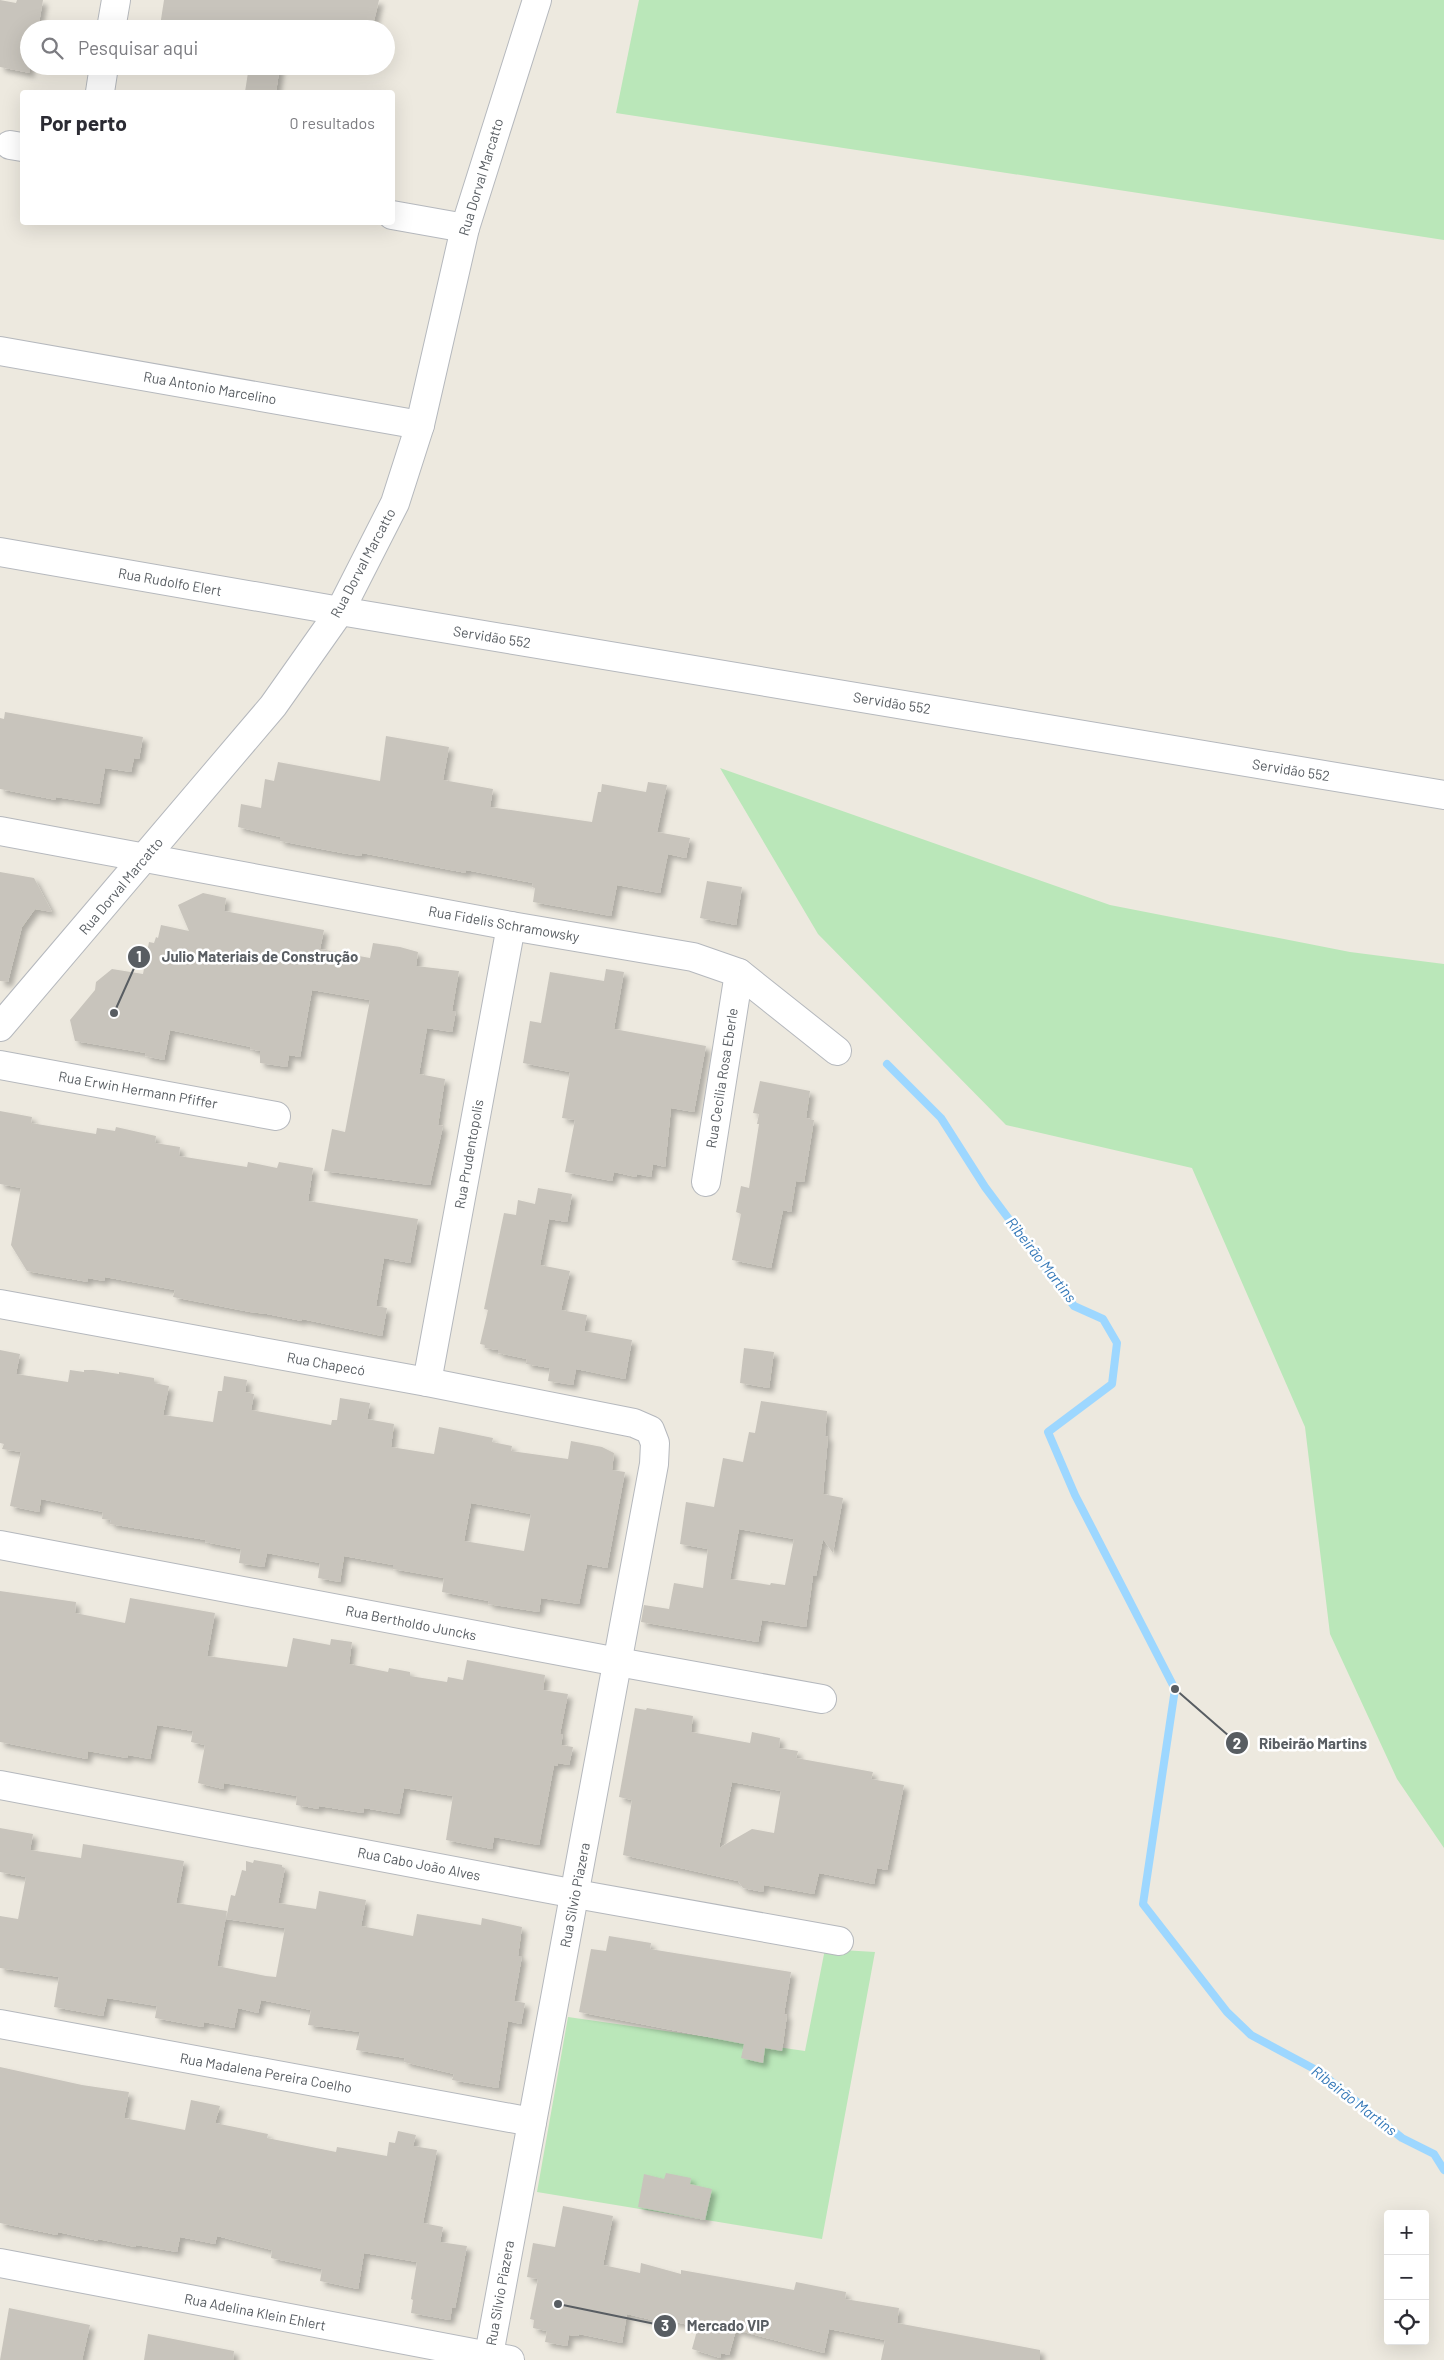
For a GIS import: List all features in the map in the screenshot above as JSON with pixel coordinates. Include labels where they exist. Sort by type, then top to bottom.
[{"type":"street","points":[[113,20],[116,0]]},
{"type":"street","name":"Rua Dorval Marcatto","points":[[0,1027],[273,706],[340,611],[395,503],[420,425],[465,228],[537,0]]},
{"type":"street","points":[[100,90],[103,75]]},
{"type":"street","points":[[395,215],[465,228]]},
{"type":"street","name":"Rua Antonio Marcelino","points":[[0,351],[420,425]]},
{"type":"street","name":"Rua Rudolfo Elert","points":[[0,552],[340,611]]},
{"type":"street","name":"Servidão 552","points":[[340,611],[1444,795]]},
{"type":"street","name":"Rua Fidelis Schramowsky","points":[[0,831],[511,926],[693,957],[739,973],[837,1051]]},
{"type":"street","name":"Rua Prudentopolis","points":[[427,1382],[511,926]]},
{"type":"street","name":"Rua Cecilia Rosa Eberle","points":[[706,1182],[739,973]]},
{"type":"street","name":"Rua Erwin Hermann Pfiffer","points":[[0,1065],[276,1116]]},
{"type":"street","name":"Rua Chapecó","points":[[0,1304],[427,1382],[634,1423],[650,1430]]},
{"type":"street","name":"Rua Silvio Piazera","points":[[496,2359],[532,2122],[576,1894],[654,1464],[655,1443],[650,1430]]},
{"type":"street","name":"Rua Bertholdo Juncks","points":[[0,1545],[822,1699]]},
{"type":"street","name":"Rua Cabo João Alves","points":[[0,1785],[576,1894],[839,1941]]},
{"type":"street","name":"Rua Madalena Pereira Coelho","points":[[0,2024],[532,2122]]},
{"type":"street","name":"Rua Adelina Klein Ehlert","points":[[0,2263],[496,2359]]},
{"type":"green space","points":[[639,0],[1444,0],[1444,240],[616,113]]},
{"type":"green space","points":[[720,768],[1110,905],[1350,952],[1444,964],[1444,1848],[1397,1779],[1330,1634],[1305,1427],[1192,1168],[1006,1125],[818,934]]},
{"type":"green space","points":[[825,1949],[875,1952],[822,2239],[537,2192],[568,2017],[805,2051]]},
{"type":"building","points":[[0,0],[16,3],[17,0],[43,0],[40,20],[20,20],[20,71],[0,67]]},
{"type":"building","points":[[164,0],[379,0],[374,20],[161,20]]},
{"type":"building","points":[[248,75],[279,75],[276,90],[245,90]]},
{"type":"building","points":[[5,712],[143,737],[139,759],[134,758],[131,772],[105,768],[99,804],[56,797],[56,800],[0,789],[0,718],[4,719]]},
{"type":"building","points":[[386,736],[449,747],[443,780],[493,789],[490,807],[592,822],[598,792],[601,792],[602,784],[646,792],[648,782],[667,785],[657,832],[690,838],[686,858],[668,854],[660,893],[617,885],[611,916],[533,902],[535,888],[532,887],[533,883],[466,870],[466,873],[362,853],[361,856],[342,853],[280,841],[280,837],[238,827],[241,804],[261,808],[265,779],[274,781],[278,762],[380,781]]},
{"type":"building","points":[[0,872],[34,878],[52,912],[35,909],[22,927],[8,982],[0,981]]},
{"type":"building","points":[[707,881],[742,887],[736,925],[700,918]]},
{"type":"building","points":[[203,893],[226,898],[224,911],[324,930],[320,949],[370,958],[373,943],[400,947],[418,952],[416,966],[459,971],[452,1011],[456,1011],[452,1032],[427,1028],[419,1074],[445,1079],[438,1125],[443,1126],[430,1185],[324,1171],[332,1129],[345,1132],[370,1000],[312,990],[300,1057],[289,1055],[287,1067],[260,1063],[260,1051],[250,1049],[251,1047],[170,1030],[164,1060],[145,1056],[146,1053],[75,1041],[70,1020],[95,990],[96,982],[112,969],[143,974],[149,942],[154,943],[156,937],[158,938],[161,925],[189,931],[178,905]]},
{"type":"building","points":[[606,969],[624,972],[614,1029],[706,1046],[694,1112],[671,1108],[665,1167],[653,1164],[651,1177],[637,1174],[636,1177],[614,1172],[612,1181],[565,1172],[575,1120],[562,1118],[570,1072],[523,1063],[530,1021],[541,1023],[550,972],[604,981]]},
{"type":"building","points":[[760,1081],[810,1091],[806,1118],[814,1120],[804,1182],[796,1181],[791,1212],[783,1210],[771,1268],[732,1260],[741,1214],[736,1212],[741,1186],[749,1188],[759,1124],[757,1124],[759,1114],[753,1113]]},
{"type":"building","points":[[0,1111],[32,1117],[31,1123],[96,1134],[97,1128],[115,1131],[116,1127],[156,1136],[155,1143],[180,1147],[179,1156],[247,1167],[248,1162],[277,1168],[279,1162],[313,1168],[308,1201],[418,1219],[410,1263],[384,1258],[376,1306],[387,1308],[382,1336],[302,1319],[302,1321],[173,1297],[175,1290],[105,1277],[104,1281],[88,1278],[88,1282],[27,1271],[11,1245],[21,1188],[0,1184]]},
{"type":"building","points":[[538,1188],[572,1194],[567,1222],[549,1219],[540,1265],[570,1271],[561,1310],[587,1315],[584,1331],[632,1340],[625,1379],[576,1369],[573,1385],[548,1381],[550,1368],[526,1364],[527,1359],[498,1353],[498,1350],[485,1348],[485,1345],[480,1344],[488,1310],[484,1309],[504,1213],[516,1215],[518,1200],[535,1204]]},
{"type":"building","points":[[744,1348],[774,1352],[769,1388],[740,1383]]},
{"type":"building","points":[[0,1350],[20,1354],[16,1374],[68,1382],[70,1370],[84,1372],[84,1370],[93,1370],[119,1374],[119,1372],[154,1378],[154,1383],[169,1386],[163,1415],[213,1422],[218,1391],[222,1391],[224,1376],[247,1380],[245,1392],[254,1394],[251,1410],[331,1425],[332,1420],[337,1420],[340,1398],[370,1403],[367,1419],[394,1424],[391,1447],[434,1454],[439,1427],[493,1438],[492,1442],[512,1446],[511,1451],[568,1459],[571,1441],[602,1447],[614,1453],[612,1470],[625,1472],[607,1568],[587,1564],[579,1604],[541,1598],[539,1612],[488,1604],[489,1601],[442,1592],[444,1578],[393,1569],[393,1565],[344,1556],[340,1582],[318,1578],[320,1563],[267,1553],[264,1567],[239,1563],[241,1549],[205,1542],[206,1540],[110,1524],[111,1520],[102,1519],[103,1512],[41,1499],[39,1512],[10,1506],[21,1452],[2,1449],[4,1444],[0,1443]],"holes":[[[471,1503],[531,1514],[524,1551],[464,1541]]]},
{"type":"building","points":[[761,1401],[827,1411],[825,1436],[828,1437],[823,1494],[843,1498],[833,1553],[823,1539],[816,1576],[813,1576],[806,1627],[762,1620],[758,1642],[641,1622],[644,1605],[669,1609],[674,1583],[703,1588],[708,1549],[680,1544],[686,1502],[714,1507],[723,1458],[743,1462],[749,1432],[755,1433]],"holes":[[[739,1529],[794,1539],[785,1585],[771,1583],[770,1585],[730,1579]]]},
{"type":"building","points":[[0,1591],[76,1602],[75,1613],[125,1623],[130,1598],[215,1613],[207,1656],[287,1667],[293,1638],[330,1645],[331,1639],[352,1642],[349,1664],[388,1672],[389,1668],[410,1672],[410,1676],[447,1682],[448,1677],[463,1680],[467,1660],[545,1675],[543,1690],[568,1694],[560,1734],[563,1734],[561,1745],[573,1747],[569,1765],[558,1763],[558,1766],[554,1765],[539,1845],[494,1837],[492,1849],[446,1840],[453,1796],[404,1788],[399,1814],[364,1808],[363,1813],[319,1806],[319,1809],[296,1805],[297,1796],[224,1783],[223,1789],[198,1783],[205,1745],[191,1742],[193,1731],[157,1725],[150,1759],[128,1755],[127,1758],[88,1751],[87,1759],[0,1742]]},
{"type":"building","points":[[635,1708],[646,1710],[647,1708],[693,1716],[691,1732],[750,1743],[752,1732],[780,1738],[779,1748],[798,1751],[796,1758],[873,1772],[871,1779],[904,1785],[887,1870],[877,1868],[874,1884],[819,1873],[814,1894],[764,1885],[763,1892],[743,1888],[738,1881],[623,1855],[632,1800],[619,1797]],"holes":[[[732,1782],[781,1791],[774,1833],[752,1829],[719,1848]]]},
{"type":"building","points":[[0,1828],[33,1834],[30,1850],[81,1858],[83,1844],[184,1861],[176,1903],[227,1911],[217,1966],[266,1976],[276,1977],[285,1928],[226,1919],[231,1895],[235,1896],[242,1870],[246,1871],[246,1861],[253,1863],[254,1860],[282,1865],[285,1868],[278,1903],[316,1909],[319,1891],[366,1900],[361,1926],[413,1936],[417,1914],[481,1925],[482,1918],[522,1927],[518,1956],[522,1956],[514,2001],[525,2003],[521,2024],[508,2021],[498,2088],[452,2080],[454,2074],[404,2062],[405,2058],[356,2050],[360,2032],[308,2025],[311,2010],[261,2000],[258,2013],[238,2008],[234,2028],[204,2022],[203,2027],[155,2018],[157,2006],[107,1998],[103,2016],[54,2007],[59,1977],[0,1968],[0,1916],[18,1919],[26,1877],[0,1872]]},
{"type":"building","points":[[609,1936],[651,1943],[650,1949],[791,1972],[784,2014],[787,2015],[782,2051],[765,2048],[763,2063],[741,2058],[744,2044],[579,2012],[591,1949],[606,1951]]},
{"type":"building","points":[[0,2067],[82,2085],[129,2092],[124,2118],[185,2130],[191,2100],[220,2106],[215,2123],[268,2134],[267,2138],[336,2152],[337,2147],[387,2156],[389,2142],[395,2143],[398,2131],[416,2135],[413,2146],[437,2150],[423,2223],[443,2227],[440,2242],[467,2246],[455,2308],[452,2308],[450,2320],[411,2313],[413,2300],[411,2299],[417,2262],[364,2253],[358,2289],[320,2281],[322,2269],[271,2258],[272,2250],[217,2236],[215,2244],[180,2237],[177,2252],[136,2245],[135,2247],[98,2239],[98,2241],[58,2232],[57,2235],[0,2223]]},
{"type":"building","points":[[666,2173],[691,2178],[690,2184],[712,2189],[705,2220],[638,2207],[644,2174],[664,2179]]},
{"type":"building","points":[[563,2206],[613,2216],[603,2265],[640,2273],[641,2263],[681,2274],[681,2270],[794,2290],[796,2282],[846,2292],[845,2299],[899,2308],[897,2323],[1040,2350],[1040,2360],[881,2360],[885,2340],[829,2329],[824,2353],[736,2330],[729,2355],[721,2353],[720,2358],[692,2349],[698,2327],[657,2318],[656,2321],[627,2314],[622,2343],[579,2334],[578,2336],[569,2335],[567,2346],[545,2342],[547,2331],[533,2328],[534,2320],[530,2319],[538,2279],[527,2277],[533,2243],[555,2247]]},
{"type":"building","points":[[9,2308],[90,2325],[82,2360],[0,2360]]},
{"type":"building","points":[[148,2334],[234,2351],[233,2360],[144,2360]]},
{"type":"waterway","name":"Ribeirão Martins","points":[[887,1064],[941,1118],[985,1187],[1074,1306],[1103,1319],[1117,1343],[1112,1384],[1048,1432],[1075,1495],[1175,1689],[1143,1904],[1227,2012],[1251,2035],[1318,2071],[1402,2138],[1434,2154],[1444,2170]]},
{"type":"place","name":"Julio Materiais de Construção","points":[[114,1013]]},
{"type":"place","name":"Ribeirão Martins","points":[[1175,1689]]},
{"type":"place","name":"Mercado VIP","points":[[558,2304]]}]
